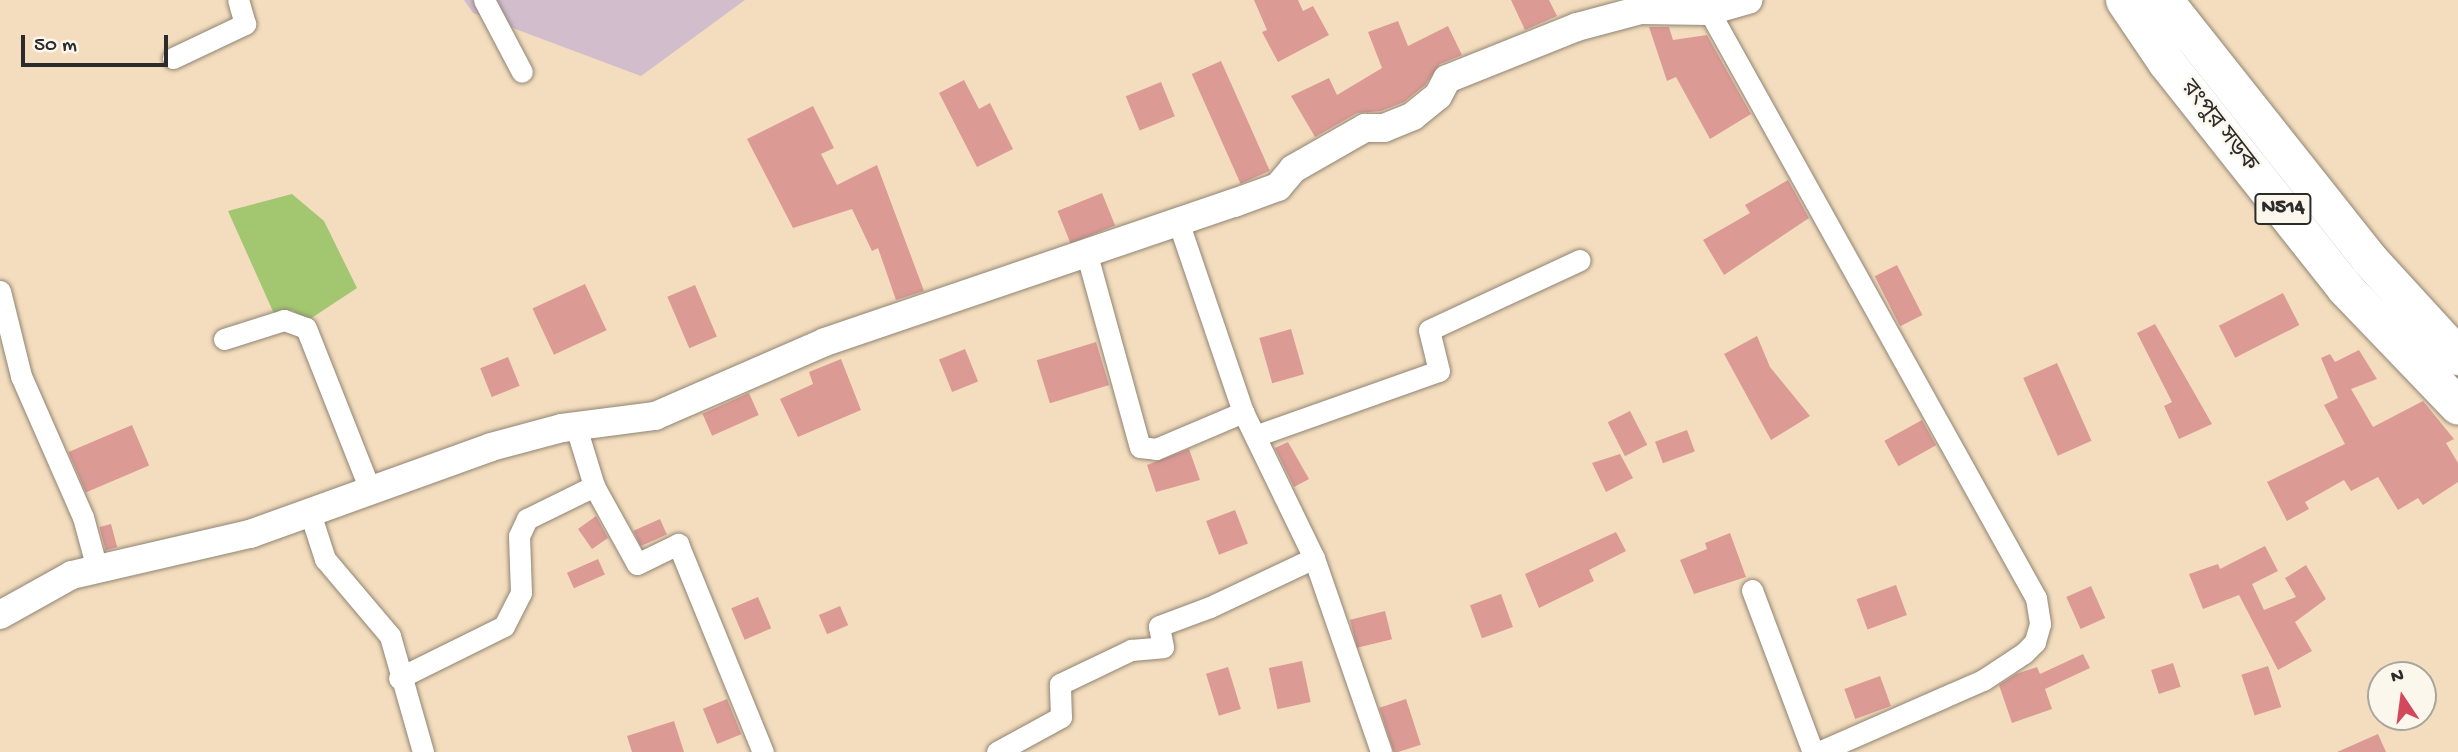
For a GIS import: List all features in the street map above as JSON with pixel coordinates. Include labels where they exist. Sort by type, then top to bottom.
[{"type":"highway","name":"রংপুর সড়ক","points":[[2123,0],[2166,62],[2345,288],[2458,406]]},
{"type":"highway","name":"রংপুর সড়ক","points":[[2164,0],[2369,259],[2458,356]]},
{"type":"street","points":[[173,58],[244,24],[238,0]]},
{"type":"street","points":[[484,0],[522,72]]},
{"type":"street","points":[[0,615],[50,583],[97,569],[250,534],[309,510],[491,447],[576,427],[655,416],[825,342],[1278,187],[1293,169],[1365,128],[1384,128],[1413,116],[1438,96],[1447,79],[1553,36],[1641,10],[1709,11],[1748,0]]},
{"type":"street","points":[[1709,11],[2036,598],[2040,624],[2035,642],[2024,653],[1983,680],[1819,752]]},
{"type":"street","points":[[1178,220],[1244,412],[1314,558],[1381,752]]},
{"type":"street","points":[[1087,254],[1140,447],[1156,449],[1244,412]]},
{"type":"street","points":[[1255,436],[1439,371],[1429,330],[1580,260]]},
{"type":"street","points":[[0,291],[21,376],[66,489],[83,517],[97,569]]},
{"type":"street","points":[[224,339],[284,320],[306,328],[370,489]]},
{"type":"street","points":[[576,427],[594,486],[637,564],[678,544],[763,752]]},
{"type":"street","points":[[400,678],[503,626],[521,593],[519,536],[527,519],[594,486]]},
{"type":"street","points":[[309,510],[325,559],[390,636],[423,752]]},
{"type":"street","points":[[1004,751],[1061,717],[1060,684],[1131,650],[1163,647],[1159,626],[1210,607],[1314,558]]},
{"type":"street","points":[[1752,590],[1813,752]]},
{"type":"shaded area","points":[[464,0],[745,0],[641,76],[473,13]]},
{"type":"green space","points":[[292,194],[324,221],[357,288],[307,321],[292,310],[275,316],[228,211]]},
{"type":"building","points":[[1254,0],[1298,0],[1303,11],[1313,6],[1329,35],[1278,62],[1262,32],[1267,30]]},
{"type":"building","points":[[1511,0],[1549,0],[1557,16],[1525,30]]},
{"type":"building","points":[[1398,21],[1408,46],[1448,26],[1462,55],[1440,64],[1425,85],[1404,102],[1381,111],[1357,113],[1315,137],[1291,96],[1329,78],[1337,95],[1382,68],[1368,32]]},
{"type":"building","points":[[1649,27],[1669,27],[1673,40],[1707,35],[1751,114],[1710,139],[1676,77],[1667,81]]},
{"type":"building","points":[[1221,61],[1270,171],[1241,184],[1192,74]]},
{"type":"building","points":[[964,80],[979,109],[990,103],[1013,149],[977,167],[939,93]]},
{"type":"building","points":[[1161,82],[1175,116],[1140,131],[1126,96]]},
{"type":"building","points":[[813,106],[834,148],[821,154],[837,185],[877,165],[924,291],[896,300],[878,248],[872,251],[852,209],[793,228],[747,139]]},
{"type":"building","points":[[1788,180],[1809,218],[1724,275],[1703,240],[1750,213],[1745,205]]},
{"type":"building","points":[[1102,193],[1115,225],[1071,243],[1057,211]]},
{"type":"building","points":[[1897,265],[1922,315],[1900,326],[1875,276]]},
{"type":"building","points":[[585,284],[607,330],[554,355],[532,309]]},
{"type":"building","points":[[695,285],[717,337],[689,348],[667,297]]},
{"type":"building","points":[[2283,293],[2299,325],[2235,358],[2219,326]]},
{"type":"building","points":[[2155,324],[2212,424],[2179,439],[2164,406],[2172,402],[2137,333]]},
{"type":"building","points":[[1291,329],[1304,374],[1272,383],[1259,338]]},
{"type":"building","points":[[1757,336],[1770,367],[1810,416],[1771,440],[1724,354]]},
{"type":"building","points":[[1096,342],[1109,385],[1050,403],[1037,360]]},
{"type":"building","points":[[965,349],[978,381],[952,392],[939,359]]},
{"type":"building","points":[[2359,350],[2377,379],[2351,389],[2373,427],[2423,401],[2454,439],[2446,443],[2458,463],[2458,482],[2423,505],[2418,498],[2398,510],[2378,477],[2351,491],[2344,480],[2305,502],[2309,509],[2287,521],[2267,482],[2345,444],[2324,405],[2338,398],[2321,358],[2330,354],[2335,362]]},
{"type":"building","points":[[508,357],[520,386],[492,397],[480,368]]},
{"type":"building","points":[[841,359],[861,410],[798,437],[780,399],[813,384],[809,372]]},
{"type":"building","points":[[2057,363],[2092,441],[2058,456],[2023,378]]},
{"type":"building","points":[[749,393],[759,415],[712,436],[702,414]]},
{"type":"building","points":[[1630,411],[1647,445],[1625,456],[1608,422]]},
{"type":"building","points":[[1922,420],[1936,445],[1898,466],[1884,441]]},
{"type":"building","points":[[132,425],[149,466],[86,492],[68,452]]},
{"type":"building","points":[[1687,430],[1695,452],[1663,463],[1655,442]]},
{"type":"building","points":[[1288,442],[1309,479],[1294,487],[1275,448]]},
{"type":"building","points":[[1189,449],[1200,480],[1156,492],[1147,465]]},
{"type":"building","points":[[1620,454],[1633,478],[1606,492],[1592,463]]},
{"type":"building","points":[[1235,510],[1248,544],[1219,555],[1206,521]]},
{"type":"building","points":[[596,516],[608,538],[592,549],[578,529]]},
{"type":"building","points":[[660,519],[667,535],[640,546],[634,531]]},
{"type":"building","points":[[111,524],[117,547],[106,550],[99,527]]},
{"type":"building","points":[[1616,532],[1626,551],[1589,570],[1594,581],[1539,608],[1525,574]]},
{"type":"building","points":[[1730,533],[1746,577],[1694,594],[1680,560],[1707,549],[1705,543]]},
{"type":"building","points":[[2265,546],[2278,571],[2252,584],[2264,610],[2296,597],[2285,578],[2306,565],[2326,599],[2295,622],[2312,651],[2278,670],[2239,595],[2203,609],[2189,574],[2218,564],[2220,569]]},
{"type":"building","points":[[598,559],[605,575],[574,588],[567,573]]},
{"type":"building","points":[[1896,585],[1907,615],[1867,629],[1857,599]]},
{"type":"building","points":[[2091,586],[2105,618],[2081,629],[2066,597]]},
{"type":"building","points":[[1501,594],[1513,627],[1482,638],[1470,605]]},
{"type":"building","points":[[758,597],[771,628],[745,640],[731,608]]},
{"type":"building","points":[[840,606],[848,625],[827,634],[819,615]]},
{"type":"building","points":[[1385,611],[1392,639],[1357,648],[1350,620]]},
{"type":"building","points":[[2083,654],[2090,668],[2045,689],[2052,709],[2012,723],[1999,685],[2016,674],[2037,667],[2040,674]]},
{"type":"building","points":[[1302,661],[1311,702],[1277,709],[1269,668]]},
{"type":"building","points":[[2173,663],[2181,687],[2159,694],[2151,670]]},
{"type":"building","points":[[2268,666],[2281,707],[2255,716],[2241,675]]},
{"type":"building","points":[[1228,667],[1241,709],[1219,716],[1206,674]]},
{"type":"building","points":[[1880,676],[1891,706],[1855,719],[1844,689]]},
{"type":"building","points":[[727,699],[741,734],[717,744],[703,709]]},
{"type":"building","points":[[1406,699],[1421,745],[1394,752],[1379,708]]},
{"type":"building","points":[[674,721],[684,752],[632,752],[627,736]]},
{"type":"building","points":[[2378,734],[2386,752],[2337,752]]}]
